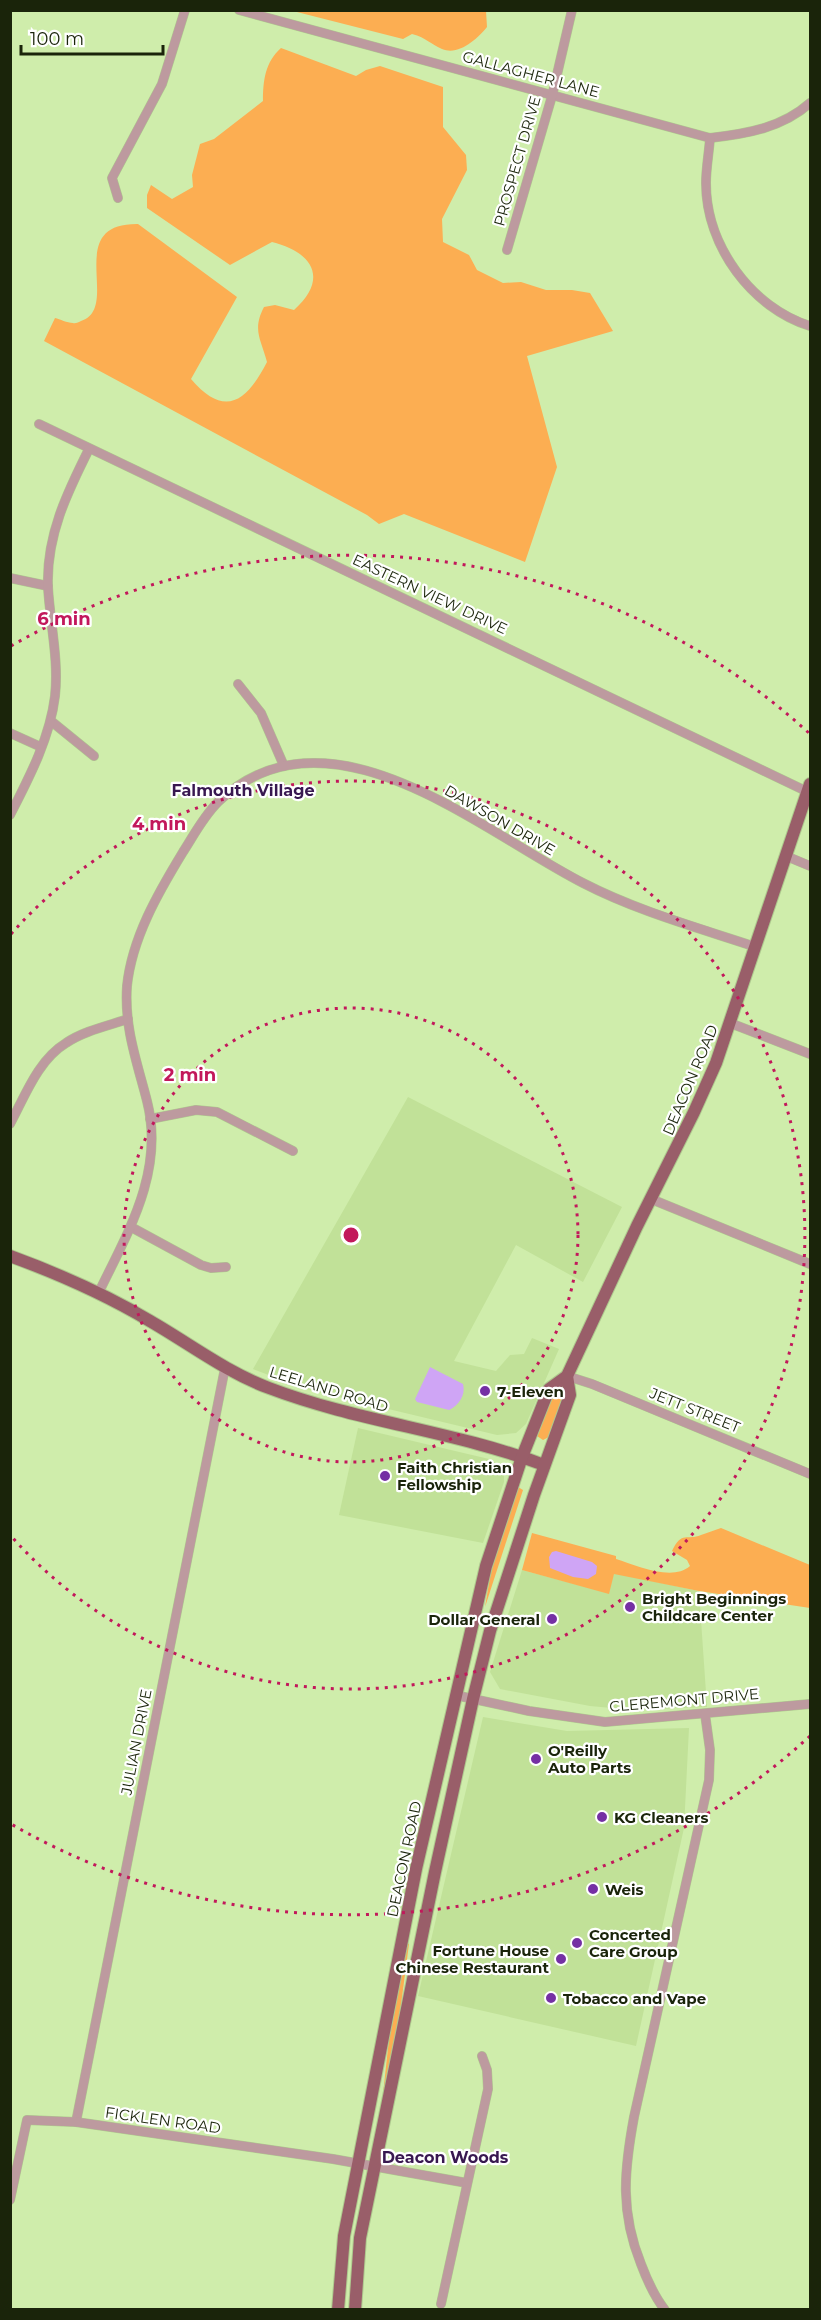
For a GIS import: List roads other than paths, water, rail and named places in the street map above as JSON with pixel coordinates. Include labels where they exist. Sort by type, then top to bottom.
[{"type":"main road","name":"DEACON ROAD","points":[[338,2310],[344,2236],[416,1869],[486,1566],[522,1457],[549,1389],[567,1376],[694,1112],[730,1023],[809,788]]},
{"type":"main road","name":"LEELAND ROAD","points":[[12,1259],[99,1292],[153,1322],[225,1368],[267,1388],[305,1401],[522,1457]]},
{"type":"main road","name":"DEACON ROAD","points":[[355,2310],[360,2238],[473,1699],[490,1631],[544,1465],[570,1395],[567,1376]]},
{"type":"main road","points":[[522,1457],[544,1465]]},
{"type":"street","points":[[118,198],[112,178],[162,84],[185,10]]},
{"type":"street","name":"GALLAGHER LANE","points":[[239,10],[710,138],[747,134],[764,129],[780,123],[810,103]]},
{"type":"street","name":"PROSPECT DRIVE","points":[[507,250],[552,96],[572,10]]},
{"type":"street","points":[[710,138],[706,185],[711,215],[720,244],[740,278],[755,294],[791,320],[810,327]]},
{"type":"street","name":"EASTERN VIEW DRIVE","points":[[39,424],[809,788]]},
{"type":"street","points":[[10,815],[51,721],[57,676],[48,586],[50,555],[58,517],[89,449]]},
{"type":"street","points":[[10,578],[48,586]]},
{"type":"street","points":[[238,684],[261,713],[284,766]]},
{"type":"street","points":[[51,721],[94,756]]},
{"type":"street","points":[[10,733],[41,747]]},
{"type":"street","name":"DAWSON DRIVE","points":[[99,1292],[131,1227],[148,1181],[152,1140],[150,1119],[130,1042],[128,1019],[128,984],[136,946],[161,889],[200,824],[232,790],[247,781],[284,766],[326,762],[388,778],[448,804],[543,862],[586,885],[617,899],[756,947]]},
{"type":"street","points":[[786,856],[810,866]]},
{"type":"street","points":[[10,1124],[37,1074],[55,1051],[78,1036],[128,1019]]},
{"type":"street","points":[[730,1023],[810,1054]]},
{"type":"street","points":[[150,1119],[196,1110],[217,1112],[293,1151]]},
{"type":"street","points":[[651,1199],[810,1264]]},
{"type":"street","points":[[131,1227],[201,1265],[211,1268],[226,1267]]},
{"type":"street","name":"JULIAN DRIVE","points":[[75,2122],[225,1368]]},
{"type":"street","name":"JETT STREET","points":[[567,1376],[592,1384],[810,1474]]},
{"type":"street","name":"CLEREMONT DRIVE","points":[[455,1695],[605,1722],[810,1704]]},
{"type":"street","points":[[665,2310],[647,2278],[630,2233],[625,2172],[634,2117],[709,1780],[710,1750],[705,1714]]},
{"type":"street","points":[[441,2304],[488,2089],[488,2070],[482,2055]]},
{"type":"street","name":"FICKLEN ROAD","points":[[10,2200],[27,2120],[75,2122],[333,2159],[467,2183]]},
{"type":"place","name":"7-Eleven","points":[[485,1391]]},
{"type":"place","name":"Faith Christian Fellowship","points":[[385,1476]]},
{"type":"place","name":"Bright Beginnings Childcare Center","points":[[630,1607]]},
{"type":"place","name":"Dollar General","points":[[552,1619]]},
{"type":"place","name":"O'Reilly Auto Parts","points":[[536,1759]]},
{"type":"place","name":"KG Cleaners","points":[[602,1817]]},
{"type":"place","name":"Weis","points":[[593,1889]]},
{"type":"place","name":"Concerted Care Group","points":[[577,1943]]},
{"type":"place","name":"Fortune House Chinese Restaurant","points":[[561,1959]]},
{"type":"place","name":"Tobacco and Vape","points":[[551,1998]]},
{"type":"district","name":"Falmouth Village","points":[[243,790]]},
{"type":"district","name":"Deacon Woods","points":[[445,2157]]}]
